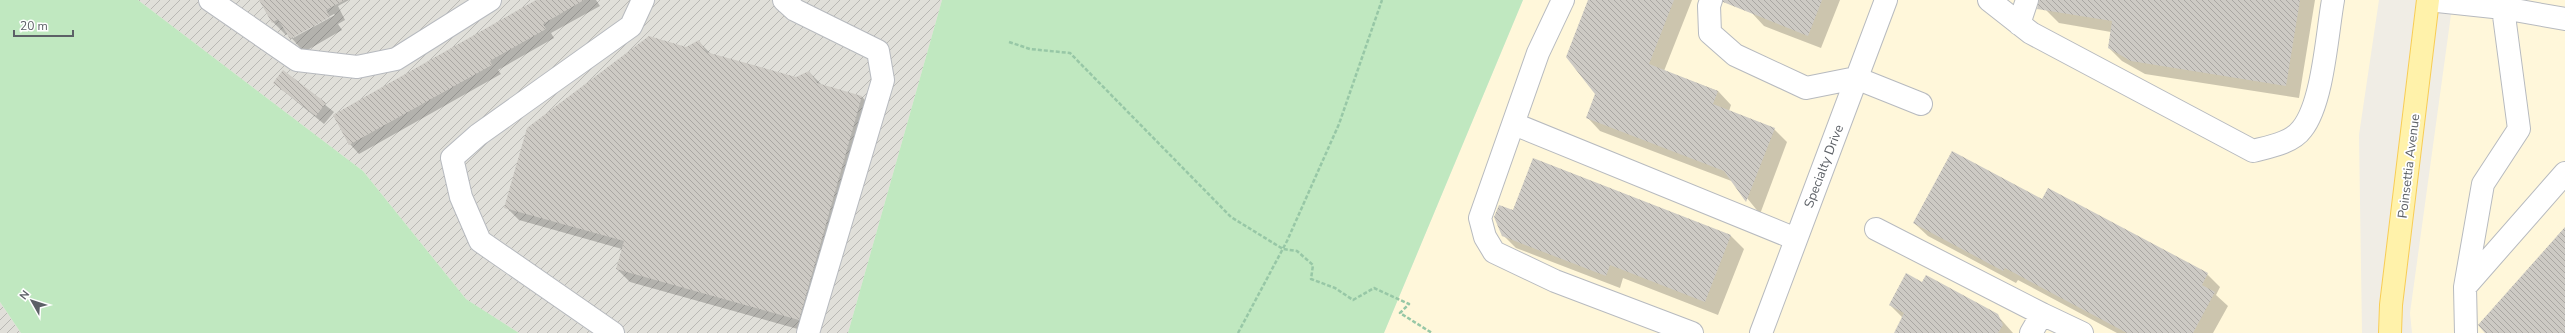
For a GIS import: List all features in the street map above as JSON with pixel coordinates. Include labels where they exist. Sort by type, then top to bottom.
[{"type":"main road","name":"Poinsettia Avenue","points":[[2390,333],[2391,305],[2428,0]]},
{"type":"street","points":[[210,0],[297,60],[357,67],[396,59],[490,0]]},
{"type":"street","points":[[613,333],[480,241],[461,197],[452,158],[478,135],[631,26],[643,0]]},
{"type":"street","points":[[784,0],[795,10],[878,51],[883,80],[808,333]]},
{"type":"street","points":[[1563,0],[1538,53],[1480,218],[1485,237],[1494,252],[1555,281],[1692,333]]},
{"type":"street","points":[[1711,0],[1709,6],[1710,33],[1735,55],[1806,88],[1856,78],[1921,104]]},
{"type":"street","name":"Specialty Drive","points":[[1761,333],[1886,0]]},
{"type":"street","points":[[1989,0],[2031,33],[2253,151],[2278,145],[2302,130],[2315,107],[2333,0]]},
{"type":"street","points":[[2019,24],[2027,0]]},
{"type":"street","points":[[2428,0],[2504,4],[2565,19]]},
{"type":"street","points":[[2466,333],[2465,287],[2483,184],[2519,129],[2504,4]]},
{"type":"street","points":[[1514,124],[1796,239]]},
{"type":"street","points":[[2465,287],[2565,173]]},
{"type":"street","points":[[1876,229],[2082,333]]},
{"type":"street","points":[[2031,333],[2042,314]]},
{"type":"path","points":[[1238,333],[1283,248],[1339,124],[1382,0]]},
{"type":"path","points":[[1009,42],[1030,49],[1070,53],[1231,217],[1283,248],[1298,251],[1313,266],[1311,279],[1335,288],[1353,300],[1374,288],[1409,304],[1400,313],[1432,333]]},
{"type":"shaded area","points":[[138,0],[942,0],[848,333],[519,333],[466,299],[363,171]]},
{"type":"shaded area","points":[[1523,0],[2379,0],[2359,135],[2362,333],[1384,333]]},
{"type":"shaded area","points":[[2453,0],[2565,0],[2565,333],[2412,333],[2410,313]]},
{"type":"shaded area","points":[[0,302],[21,333],[0,333]]},
{"type":"green space","points":[[0,0],[138,0],[363,171],[466,299],[519,333],[21,333],[0,302]]},
{"type":"green space","points":[[942,0],[1523,0],[1384,333],[848,333]]},
{"type":"building","points":[[259,0],[345,0],[326,10],[330,17],[290,39],[278,19],[272,23]]},
{"type":"building","points":[[536,0],[584,0],[543,24],[546,29],[490,61],[492,65],[349,145],[333,115]]},
{"type":"building","points":[[1588,0],[1674,0],[1649,64],[1718,91],[1713,104],[1775,128],[1746,202],[1724,171],[1586,118],[1595,94],[1566,57]]},
{"type":"building","points":[[1723,0],[1822,0],[1808,36],[1723,2]]},
{"type":"building","points":[[2039,0],[2300,0],[2286,86],[2131,61],[2108,48],[2112,21],[2037,9]]},
{"type":"building","points":[[649,36],[686,47],[699,40],[706,52],[796,77],[809,71],[817,83],[862,96],[799,320],[616,269],[624,241],[504,208],[527,128]]},
{"type":"building","points":[[283,70],[326,103],[316,116],[273,83]]},
{"type":"building","points":[[1952,151],[2042,199],[2048,188],[2208,273],[2202,285],[2215,292],[2193,333],[2127,333],[2005,268],[2003,271],[1913,223]]},
{"type":"building","points":[[1533,158],[1731,235],[1705,302],[1610,265],[1606,276],[1502,236],[1494,217],[1499,205],[1513,210]]},
{"type":"building","points":[[2565,227],[2565,333],[2485,333],[2478,325]]},
{"type":"building","points":[[1906,273],[1922,282],[1926,275],[1998,314],[2003,325],[1998,333],[1894,333],[1904,313],[1889,305]]}]
